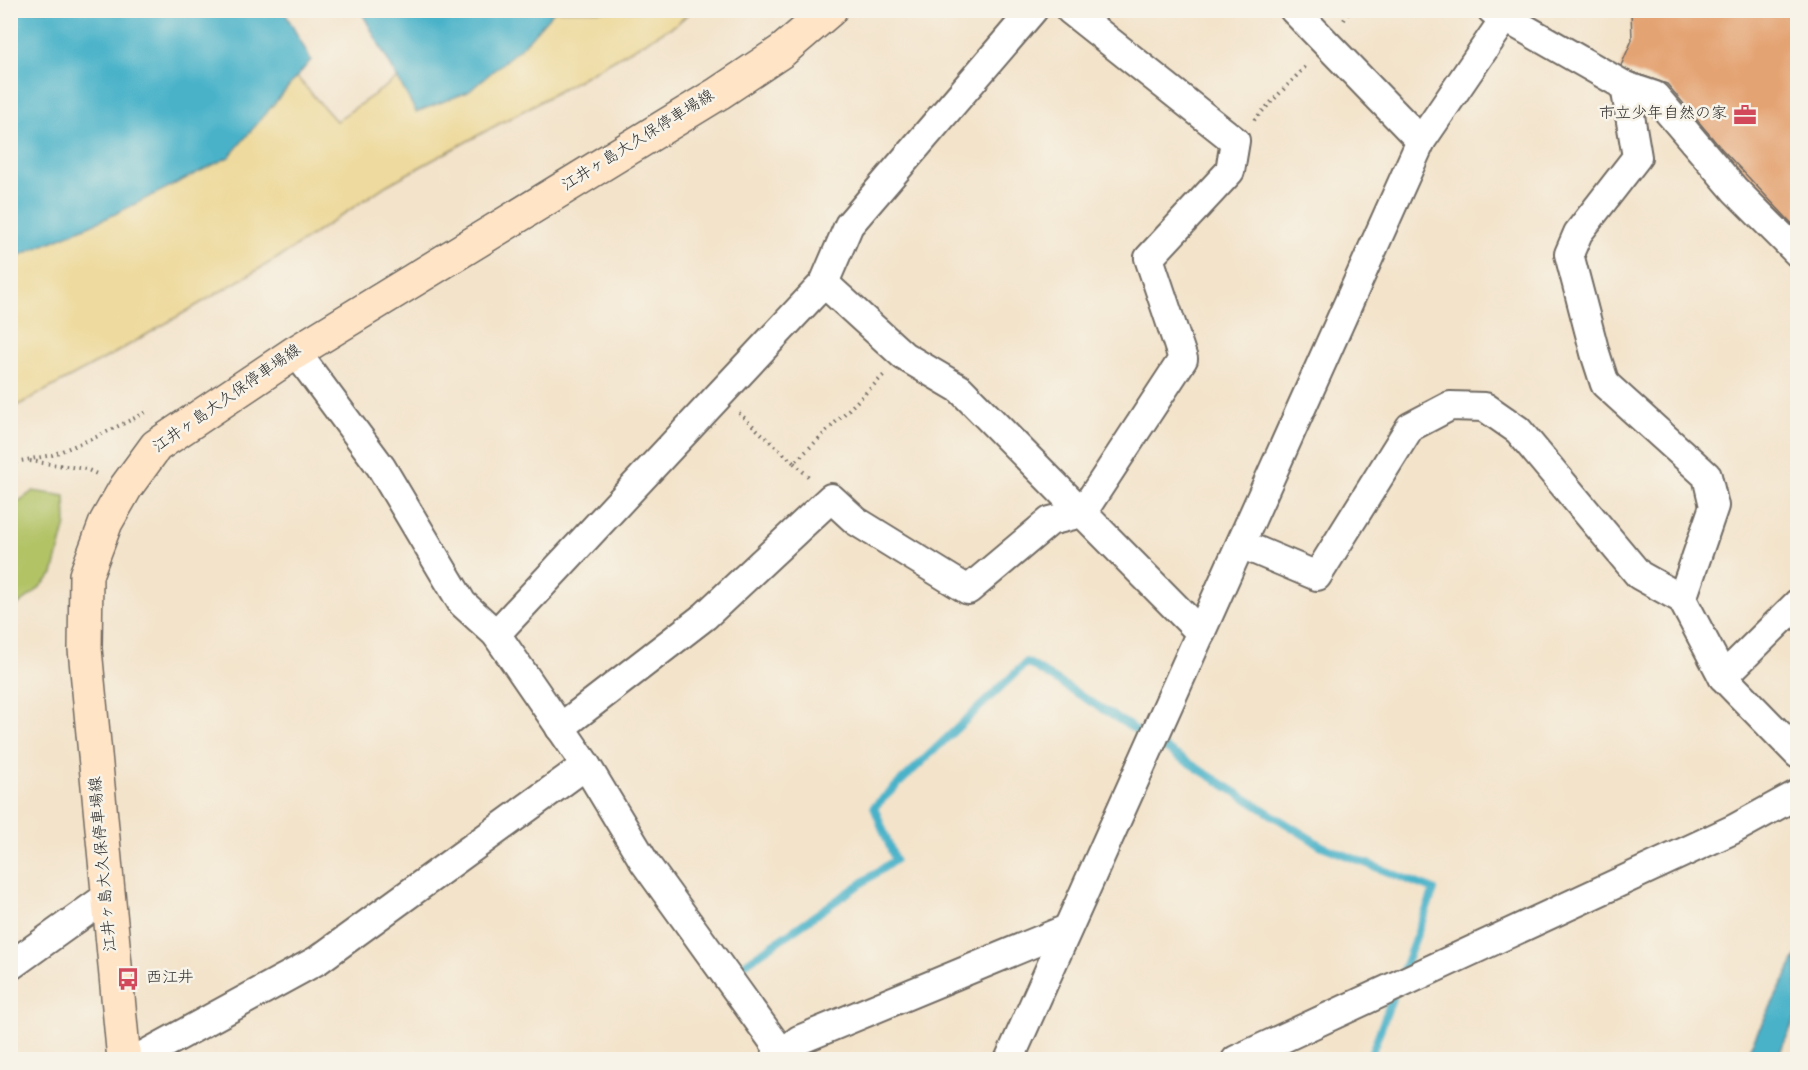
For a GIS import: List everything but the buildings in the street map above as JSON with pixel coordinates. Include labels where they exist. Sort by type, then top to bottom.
[{"type":"main road","name":"江井ヶ島大久保停車場線","points":[[124,1059],[85,649],[86,575],[106,522],[126,487],[156,446],[296,352],[719,93],[782,51],[830,10]]},
{"type":"street","points":[[496,634],[824,283],[849,225],[1033,10]]},
{"type":"street","points":[[560,728],[705,616],[831,498],[856,522],[968,590],[1050,521],[1082,513],[1183,359],[1149,258],[1230,171],[1235,141],[1070,10]]},
{"type":"street","points":[[1294,10],[1421,141]]},
{"type":"street","points":[[1009,1059],[1421,141],[1498,14],[1625,86],[1655,96],[1735,190],[1797,253]]},
{"type":"street","points":[[1625,86],[1637,157],[1578,233],[1569,254],[1605,384],[1707,476],[1714,506],[1682,599]]},
{"type":"street","points":[[824,283],[904,356],[960,389],[1201,633]]},
{"type":"street","points":[[296,352],[381,467],[462,603],[496,634],[586,765],[645,863],[781,1057],[799,1040],[1067,928]]},
{"type":"street","points":[[1241,544],[1317,576],[1410,427],[1450,406],[1485,407],[1518,430],[1639,575],[1682,599],[1723,677],[1797,754]]},
{"type":"street","points":[[1723,677],[1797,603]]},
{"type":"street","points":[[135,1059],[318,960],[586,765]]},
{"type":"street","points":[[1236,1059],[1734,829],[1797,794]]},
{"type":"street","points":[[10,966],[108,896]]},
{"type":"path","points":[[1235,141],[1326,44],[1350,10]]},
{"type":"path","points":[[718,395],[794,463],[904,356]]},
{"type":"path","points":[[26,460],[86,469],[126,487]]},
{"type":"green space","points":[[33,491],[65,496],[66,524],[53,574],[35,592],[11,610],[11,507]]},
{"type":"sand","points":[[489,11],[691,11],[677,24],[387,185],[281,256],[117,352],[11,409],[11,219],[262,38],[336,121]]},
{"type":"water","points":[[11,10],[284,11],[311,60],[229,157],[109,217],[11,259]]},
{"type":"water","points":[[361,11],[554,11],[525,44],[468,92],[416,112]]},
{"type":"water","points":[[1797,955],[1797,1014],[1777,1059],[1744,1059]]},
{"type":"waterway","points":[[729,975],[895,860],[874,807],[1027,662],[1322,846],[1434,890],[1401,976]]},
{"type":"waterway","points":[[1369,1060],[1393,996]]},
{"type":"place","name":"市立少年自然の家","points":[[1745,115]]},
{"type":"place","name":"西江井","points":[[128,979]]}]
